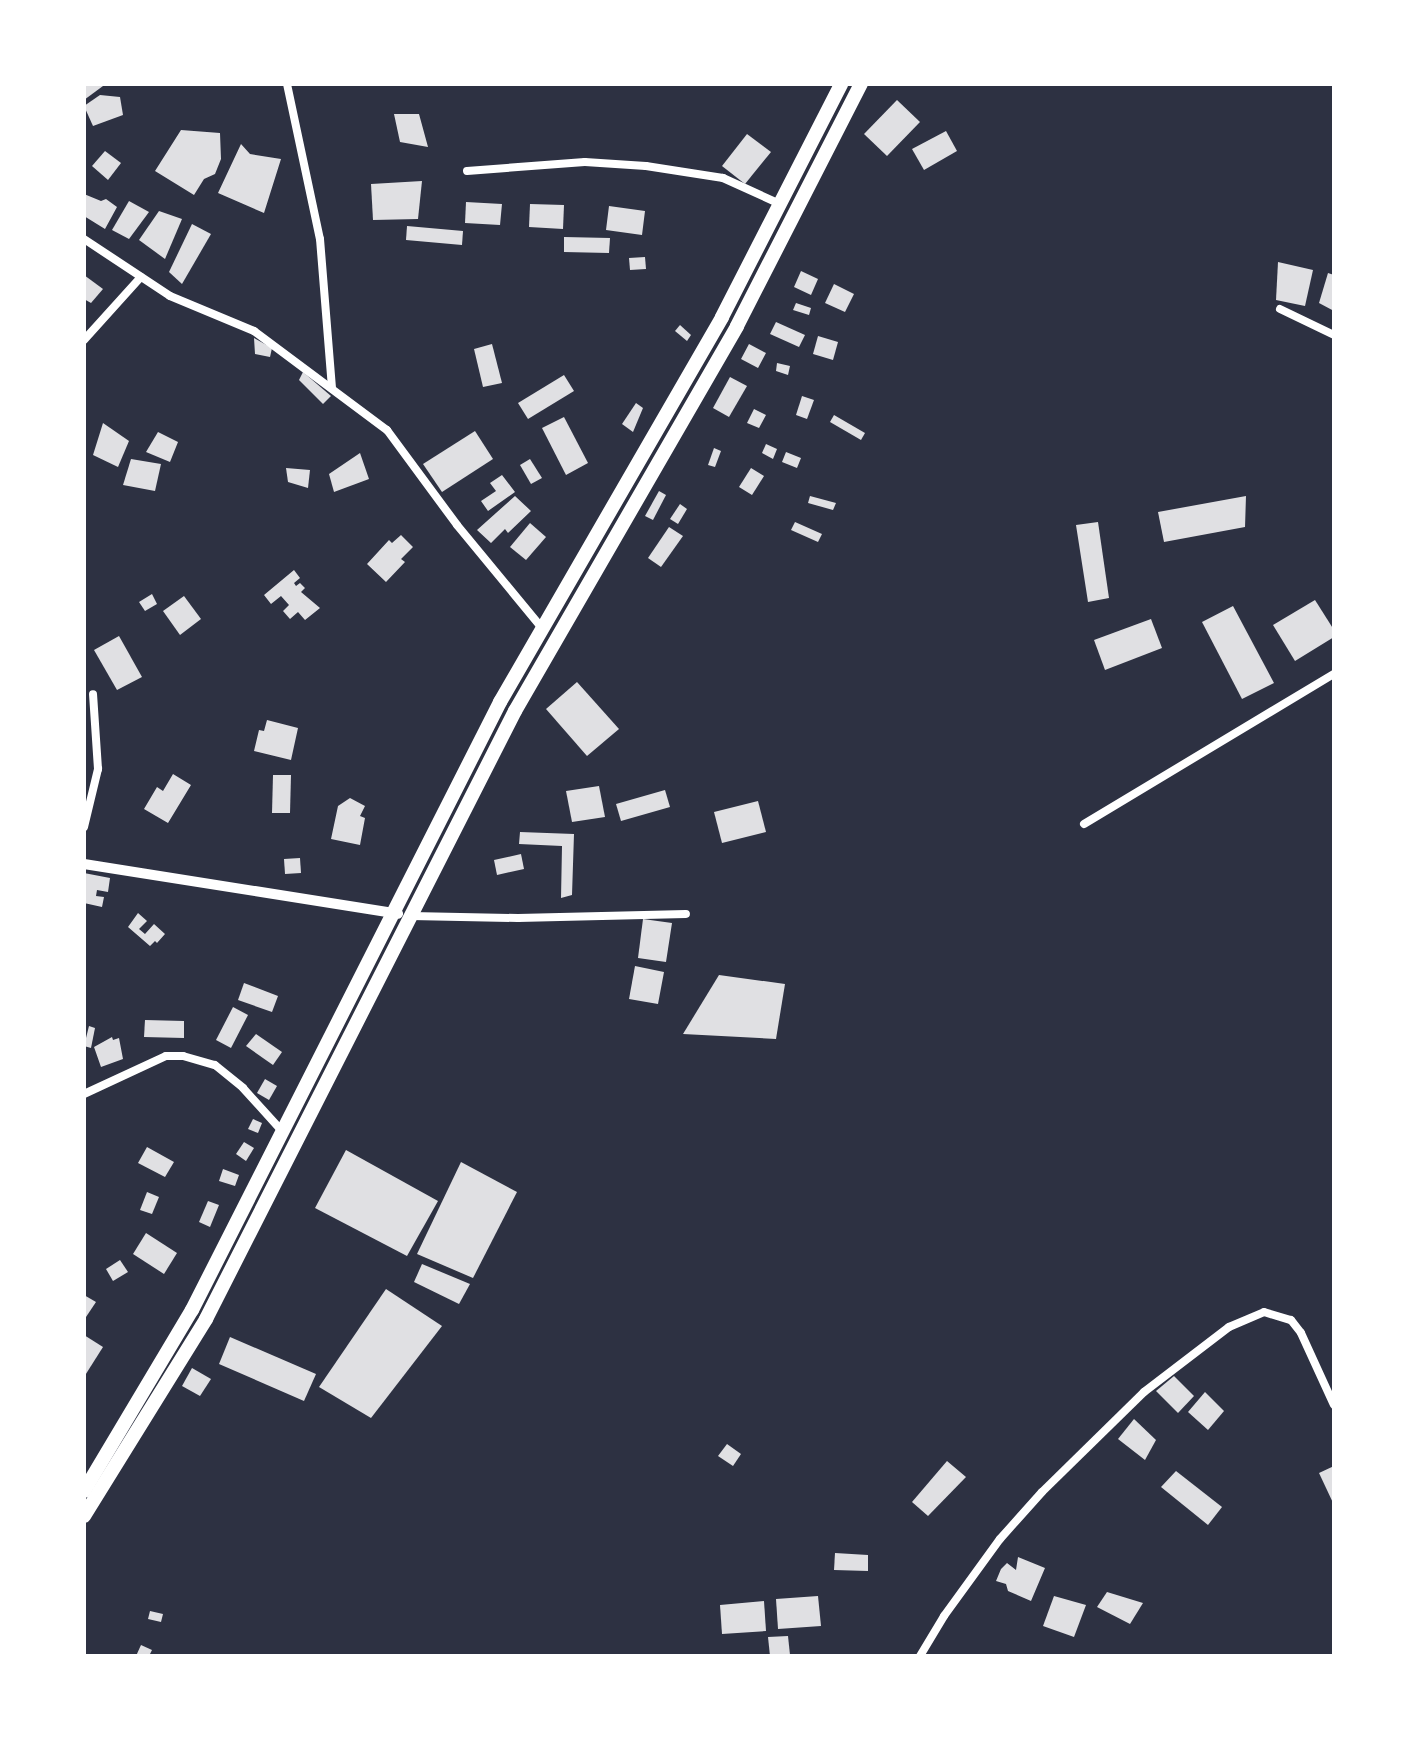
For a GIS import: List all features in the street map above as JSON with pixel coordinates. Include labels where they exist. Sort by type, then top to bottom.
[{"type":"main road","points":[[84,1516],[87,1497],[192,1310],[493,715],[722,317],[841,84]]},
{"type":"main road","points":[[87,1497],[206,1319],[515,711],[737,326],[861,84]]},
{"type":"main road","points":[[722,317],[737,326]]},
{"type":"street","points":[[287,84],[320,239],[332,389]]},
{"type":"street","points":[[467,171],[585,162],[646,166],[723,178],[781,204]]},
{"type":"street","points":[[84,239],[194,308],[254,331],[387,430],[457,525],[542,628]]},
{"type":"street","points":[[84,340],[141,277]]},
{"type":"street","points":[[1280,309],[1334,335]]},
{"type":"street","points":[[1084,824],[1334,674]]},
{"type":"street","points":[[84,827],[98,769],[93,694]]},
{"type":"street","points":[[84,864],[411,916],[518,918],[686,914]]},
{"type":"street","points":[[84,1094],[166,1056],[183,1056],[215,1065],[243,1088],[282,1131]]},
{"type":"street","points":[[920,1656],[944,1616],[1000,1539],[1042,1492],[1144,1392],[1229,1327],[1264,1312],[1291,1320],[1301,1333],[1334,1405]]},
{"type":"building","points":[[84,84],[101,84],[103,86],[84,100]]},
{"type":"building","points":[[100,95],[120,97],[123,115],[93,126],[84,106]]},
{"type":"building","points":[[897,100],[920,122],[887,156],[864,134]]},
{"type":"building","points":[[394,114],[419,114],[428,147],[400,142]]},
{"type":"building","points":[[181,130],[220,133],[221,159],[215,174],[204,179],[194,195],[155,171]]},
{"type":"building","points":[[946,131],[957,151],[924,170],[912,149]]},
{"type":"building","points":[[747,134],[771,152],[745,184],[722,166]]},
{"type":"building","points":[[241,144],[250,154],[281,159],[264,213],[218,193]]},
{"type":"building","points":[[105,151],[121,163],[108,180],[92,166]]},
{"type":"building","points":[[422,181],[418,219],[373,220],[371,184]]},
{"type":"building","points":[[84,194],[101,201],[106,199],[117,207],[105,229],[84,216]]},
{"type":"building","points":[[129,201],[149,212],[129,239],[112,230]]},
{"type":"building","points":[[466,202],[502,204],[500,225],[465,223]]},
{"type":"building","points":[[530,204],[564,205],[563,229],[529,227]]},
{"type":"building","points":[[609,206],[645,211],[642,235],[606,230]]},
{"type":"building","points":[[159,211],[182,219],[165,259],[139,240]]},
{"type":"building","points":[[192,224],[211,234],[182,284],[169,272]]},
{"type":"building","points":[[407,226],[463,231],[462,245],[406,240]]},
{"type":"building","points":[[564,237],[610,238],[609,253],[564,252]]},
{"type":"building","points":[[645,257],[646,269],[630,270],[629,258]]},
{"type":"building","points":[[1278,262],[1313,270],[1305,306],[1276,300]]},
{"type":"building","points":[[801,271],[818,279],[811,295],[794,287]]},
{"type":"building","points":[[1328,273],[1334,275],[1334,311],[1319,303]]},
{"type":"building","points":[[84,275],[103,289],[91,303],[84,299]]},
{"type":"building","points":[[834,284],[854,294],[845,312],[825,303]]},
{"type":"building","points":[[796,303],[811,308],[809,315],[793,310]]},
{"type":"building","points":[[776,322],[805,335],[799,347],[770,334]]},
{"type":"building","points":[[680,325],[691,335],[687,341],[675,331]]},
{"type":"building","points":[[818,336],[838,342],[833,360],[813,354]]},
{"type":"building","points":[[254,338],[272,348],[270,357],[255,354]]},
{"type":"building","points":[[492,344],[502,383],[483,387],[474,349]]},
{"type":"building","points":[[749,344],[766,353],[758,368],[741,359]]},
{"type":"building","points":[[777,363],[790,366],[788,375],[776,371]]},
{"type":"building","points":[[303,372],[331,396],[323,404],[299,380]]},
{"type":"building","points":[[564,375],[574,391],[528,419],[518,403]]},
{"type":"building","points":[[730,377],[747,386],[729,417],[713,408]]},
{"type":"building","points":[[802,396],[814,400],[807,419],[796,415]]},
{"type":"building","points":[[636,403],[643,408],[633,432],[622,424]]},
{"type":"building","points":[[754,409],[766,415],[759,428],[747,423]]},
{"type":"building","points":[[834,415],[865,433],[861,440],[830,422]]},
{"type":"building","points":[[564,417],[588,463],[566,475],[542,428]]},
{"type":"building","points":[[103,423],[129,441],[118,467],[93,455]]},
{"type":"building","points":[[475,431],[493,459],[442,492],[423,464]]},
{"type":"building","points":[[158,432],[178,442],[170,462],[146,452]]},
{"type":"building","points":[[766,444],[777,449],[773,459],[762,453]]},
{"type":"building","points":[[714,448],[721,451],[715,467],[708,465]]},
{"type":"building","points":[[786,452],[801,458],[797,468],[782,462]]},
{"type":"building","points":[[360,453],[369,479],[334,492],[329,474]]},
{"type":"building","points":[[131,459],[161,464],[155,491],[123,485]]},
{"type":"building","points":[[530,459],[542,478],[531,484],[520,465]]},
{"type":"building","points":[[286,468],[310,470],[308,488],[288,482]]},
{"type":"building","points":[[751,468],[764,476],[752,495],[739,487]]},
{"type":"building","points":[[502,475],[515,492],[488,511],[481,501],[496,491],[490,483]]},
{"type":"building","points":[[659,491],[666,495],[653,520],[645,516]]},
{"type":"building","points":[[515,496],[531,511],[508,533],[505,529],[491,543],[477,530]]},
{"type":"building","points":[[810,496],[836,503],[833,510],[808,503]]},
{"type":"building","points":[[1246,496],[1245,527],[1164,542],[1158,512]]},
{"type":"building","points":[[680,504],[687,509],[678,524],[670,519]]},
{"type":"building","points":[[795,522],[822,534],[818,542],[791,530]]},
{"type":"building","points":[[1098,522],[1109,598],[1088,602],[1076,525]]},
{"type":"building","points":[[530,523],[546,537],[526,560],[510,547]]},
{"type":"building","points":[[669,527],[683,536],[661,567],[648,558]]},
{"type":"building","points":[[401,535],[413,547],[401,559],[405,562],[386,582],[367,564],[389,540],[392,543]]},
{"type":"building","points":[[294,570],[300,578],[294,583],[296,586],[300,583],[305,588],[301,592],[320,608],[305,620],[298,612],[290,619],[283,611],[289,605],[281,596],[271,604],[264,595]]},
{"type":"building","points":[[152,594],[157,604],[145,611],[139,602]]},
{"type":"building","points":[[184,596],[201,619],[180,635],[163,611]]},
{"type":"building","points":[[1315,600],[1334,630],[1334,637],[1295,661],[1273,625]]},
{"type":"building","points":[[1233,606],[1274,683],[1242,699],[1202,622]]},
{"type":"building","points":[[1151,619],[1162,648],[1105,670],[1094,640]]},
{"type":"building","points":[[119,636],[142,677],[117,690],[94,650]]},
{"type":"building","points":[[577,682],[619,729],[587,756],[546,709]]},
{"type":"building","points":[[267,720],[298,728],[291,760],[254,751],[259,730],[264,731]]},
{"type":"building","points":[[173,774],[191,785],[168,823],[144,809],[157,787],[163,791]]},
{"type":"building","points":[[273,775],[291,775],[290,813],[272,813]]},
{"type":"building","points":[[599,786],[605,817],[572,822],[566,791]]},
{"type":"building","points":[[665,790],[670,807],[621,821],[616,804]]},
{"type":"building","points":[[350,798],[365,806],[360,816],[365,818],[360,845],[331,839],[338,806]]},
{"type":"building","points":[[758,801],[766,832],[722,843],[714,812]]},
{"type":"building","points":[[520,832],[574,834],[572,895],[561,898],[562,846],[519,844]]},
{"type":"building","points":[[521,854],[524,869],[497,875],[494,860]]},
{"type":"building","points":[[300,858],[301,873],[285,874],[284,859]]},
{"type":"building","points":[[84,873],[110,878],[108,892],[97,890],[96,896],[104,897],[102,907],[84,903]]},
{"type":"building","points":[[138,913],[147,921],[139,929],[145,934],[154,924],[165,934],[157,943],[155,941],[150,946],[128,927]]},
{"type":"building","points":[[643,919],[672,923],[666,962],[638,958]]},
{"type":"building","points":[[635,966],[664,972],[658,1004],[629,999]]},
{"type":"building","points":[[719,975],[785,984],[776,1039],[683,1034]]},
{"type":"building","points":[[244,983],[278,996],[272,1012],[238,1000]]},
{"type":"building","points":[[233,1007],[248,1015],[231,1048],[216,1040]]},
{"type":"building","points":[[145,1020],[184,1021],[184,1038],[144,1037]]},
{"type":"building","points":[[89,1026],[95,1028],[91,1048],[84,1046]]},
{"type":"building","points":[[256,1034],[282,1052],[273,1065],[246,1046]]},
{"type":"building","points":[[112,1037],[113,1040],[119,1038],[123,1059],[101,1067],[94,1047]]},
{"type":"building","points":[[265,1079],[277,1086],[269,1100],[257,1093]]},
{"type":"building","points":[[253,1119],[262,1123],[258,1133],[248,1129]]},
{"type":"building","points":[[244,1142],[254,1148],[246,1161],[236,1154]]},
{"type":"building","points":[[147,1147],[174,1162],[165,1177],[138,1163]]},
{"type":"building","points":[[346,1150],[438,1201],[407,1256],[315,1208]]},
{"type":"building","points":[[461,1162],[517,1192],[473,1278],[417,1254]]},
{"type":"building","points":[[223,1169],[239,1175],[235,1186],[219,1181]]},
{"type":"building","points":[[147,1192],[159,1197],[152,1214],[140,1210]]},
{"type":"building","points":[[208,1201],[219,1205],[210,1227],[199,1222]]},
{"type":"building","points":[[146,1233],[177,1253],[164,1274],[133,1254]]},
{"type":"building","points":[[120,1260],[128,1272],[113,1281],[106,1269]]},
{"type":"building","points":[[422,1264],[470,1284],[459,1304],[414,1282]]},
{"type":"building","points":[[386,1289],[442,1326],[371,1418],[319,1387]]},
{"type":"building","points":[[84,1295],[96,1302],[84,1320]]},
{"type":"building","points":[[84,1335],[103,1347],[84,1377]]},
{"type":"building","points":[[230,1337],[316,1374],[304,1401],[219,1364]]},
{"type":"building","points":[[192,1368],[211,1379],[200,1396],[182,1386]]},
{"type":"building","points":[[1174,1376],[1194,1396],[1178,1413],[1156,1391]]},
{"type":"building","points":[[1205,1392],[1224,1411],[1208,1430],[1188,1412]]},
{"type":"building","points":[[1134,1419],[1156,1440],[1145,1460],[1118,1439]]},
{"type":"building","points":[[727,1444],[741,1454],[733,1466],[718,1456]]},
{"type":"building","points":[[947,1461],[966,1477],[928,1516],[912,1502]]},
{"type":"building","points":[[1334,1466],[1334,1505],[1319,1473]]},
{"type":"building","points":[[1176,1471],[1222,1507],[1208,1525],[1161,1487]]},
{"type":"building","points":[[835,1553],[868,1555],[868,1571],[834,1570]]},
{"type":"building","points":[[1018,1557],[1045,1568],[1031,1601],[1008,1591],[1006,1584],[996,1581],[1007,1563],[1016,1570]]},
{"type":"building","points":[[1107,1592],[1143,1603],[1130,1624],[1097,1607]]},
{"type":"building","points":[[818,1596],[821,1626],[778,1629],[776,1599]]},
{"type":"building","points":[[1054,1596],[1086,1605],[1074,1637],[1043,1626]]},
{"type":"building","points":[[764,1601],[766,1631],[722,1634],[720,1605]]},
{"type":"building","points":[[150,1611],[163,1614],[161,1622],[148,1619]]},
{"type":"building","points":[[788,1636],[790,1655],[770,1656],[768,1637]]},
{"type":"building","points":[[141,1645],[152,1650],[149,1656],[136,1656]]}]
